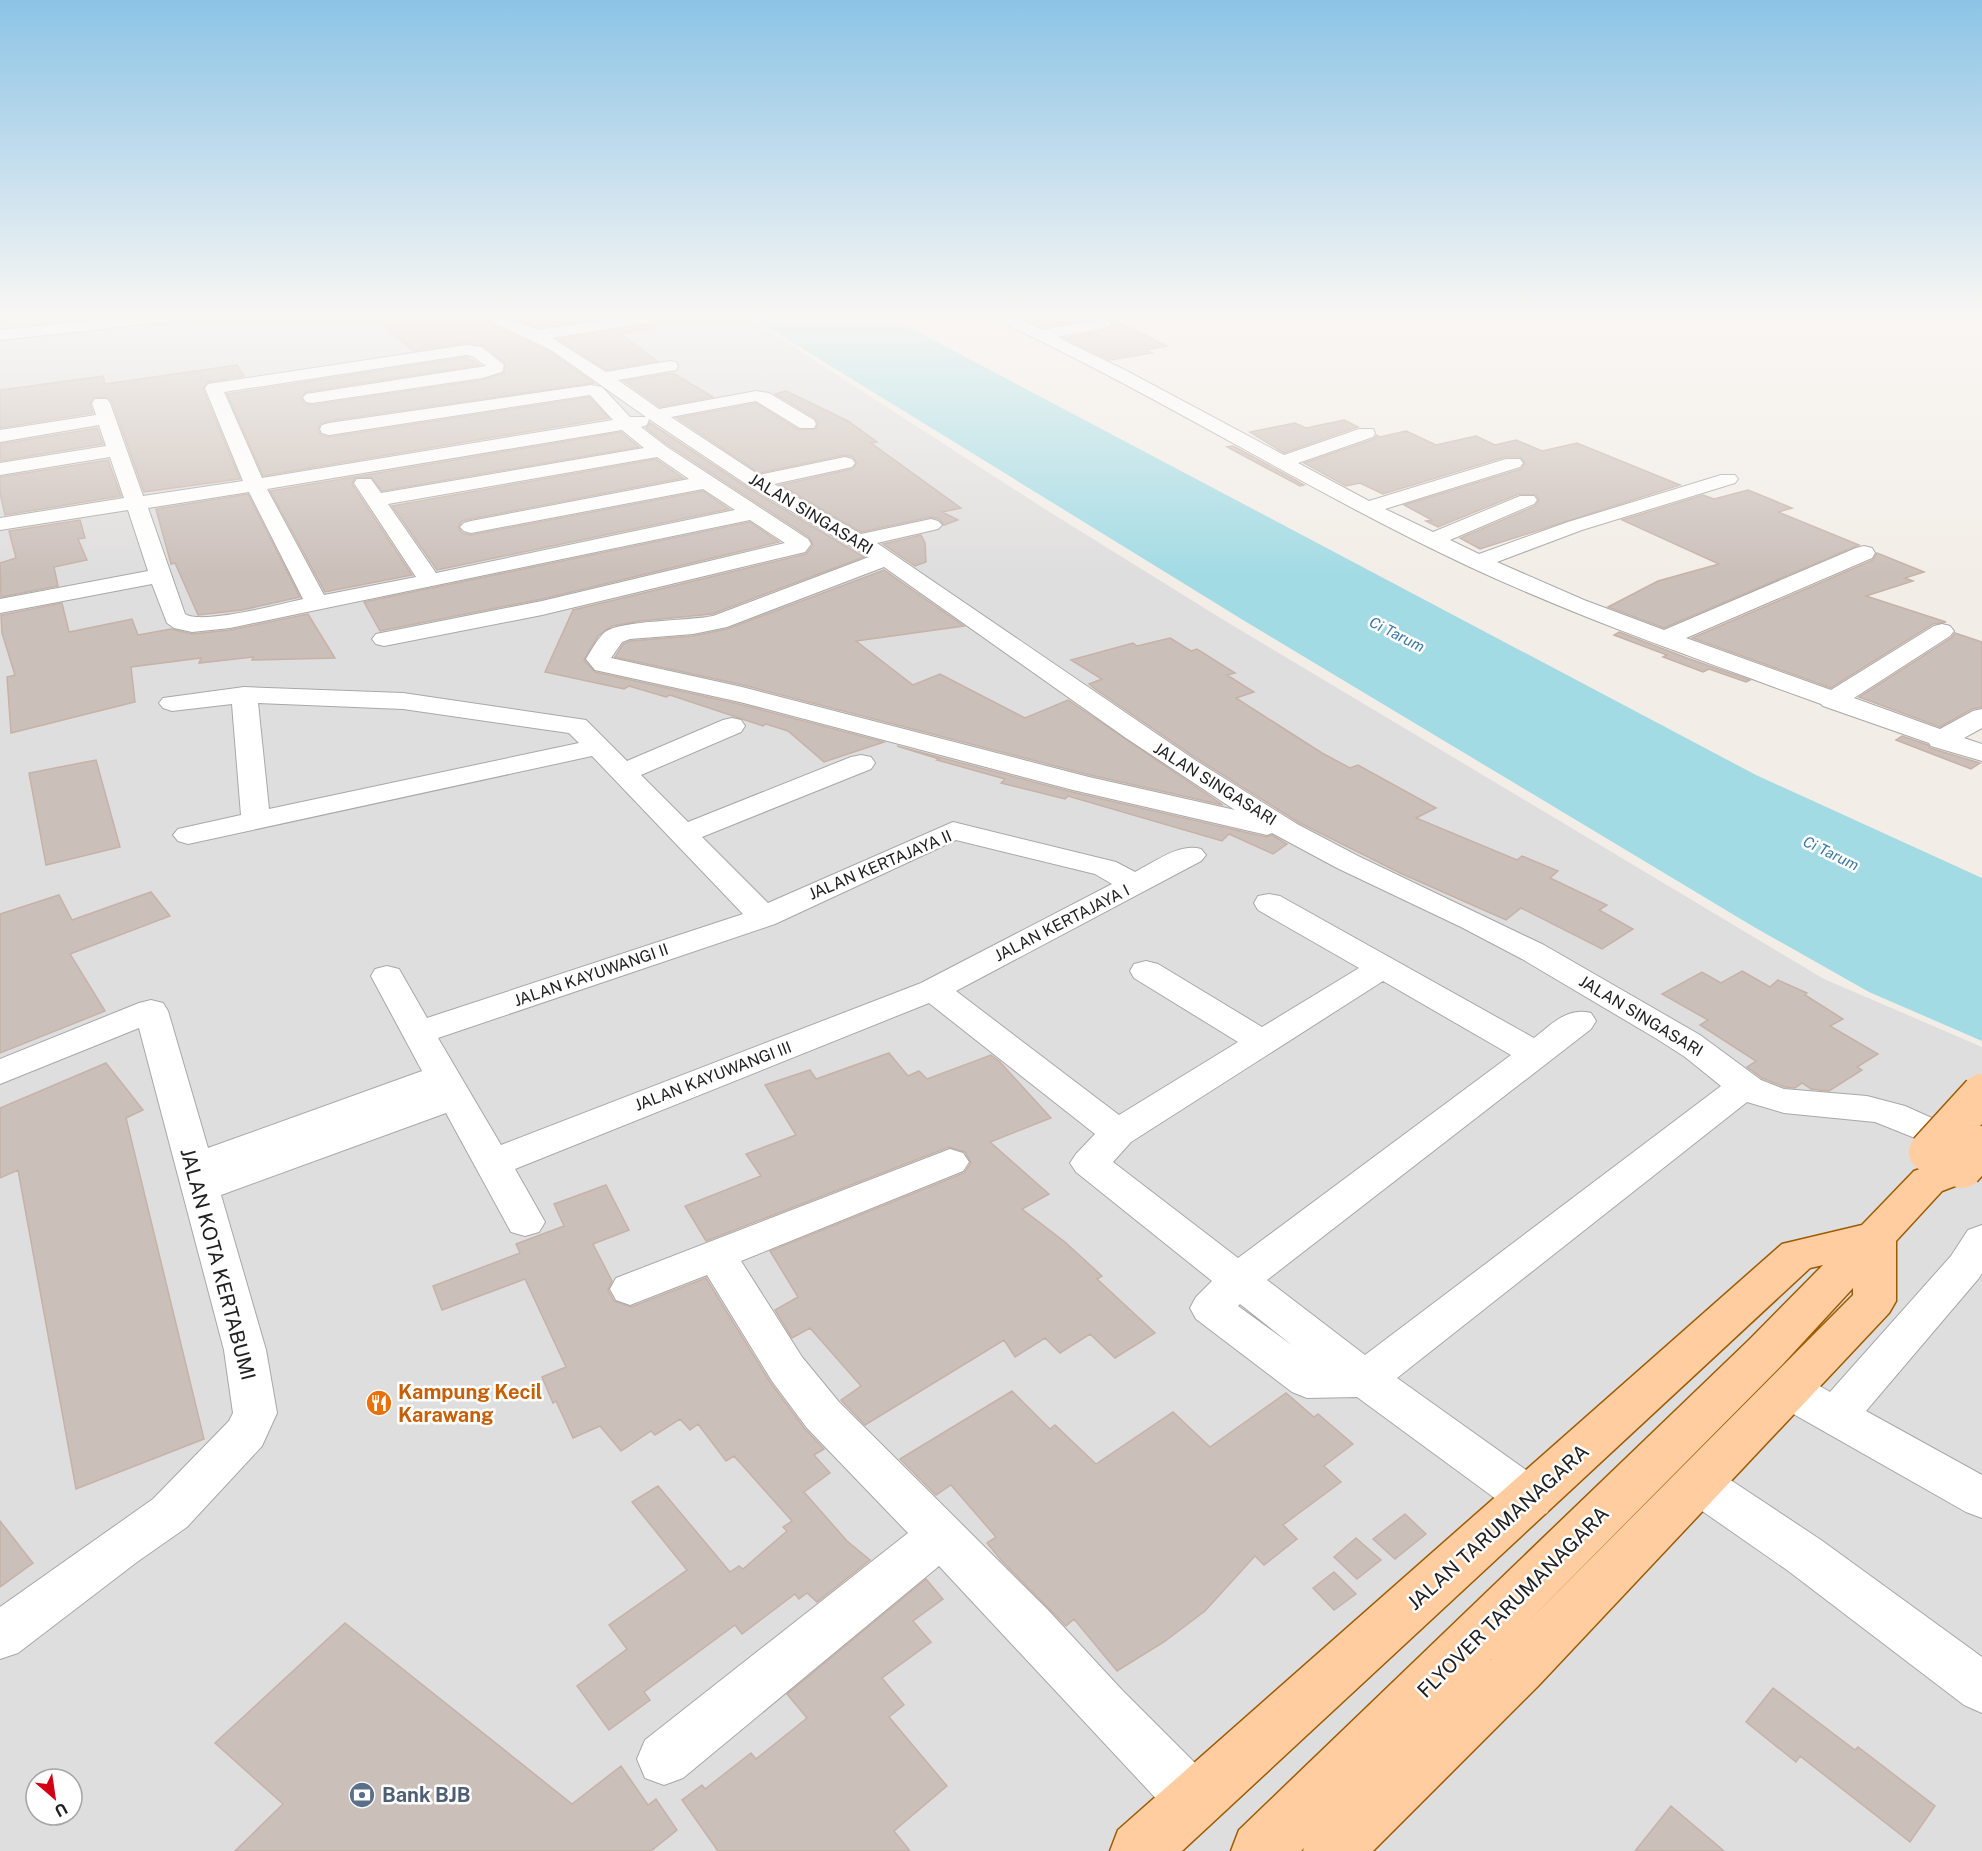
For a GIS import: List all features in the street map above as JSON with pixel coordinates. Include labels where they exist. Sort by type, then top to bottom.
[{"type":"main road","points":[[1332,1851],[1520,1667],[1698,1483],[1778,1371],[1875,1301],[1875,1237],[1956,1162],[1982,1095]]},
{"type":"main road","name":"JALAN TARUMANAGARA","points":[[1139,1851],[1531,1499],[1797,1255],[1875,1237]]},
{"type":"main road","name":"FLYOVER TARUMANAGARA","points":[[1260,1851],[1778,1371]]},
{"type":"street","points":[[220,401],[255,484],[317,604]]},
{"type":"street","points":[[314,401],[354,468],[430,580]]},
{"type":"street","points":[[329,429],[510,401]]},
{"type":"street","points":[[384,639],[542,608],[797,547],[800,544],[660,452],[626,424],[605,401]]},
{"type":"street","name":"JALAN SINGASARI","points":[[637,401],[756,482],[886,558],[1154,746],[1289,830],[1534,953],[1705,1053],[1744,1086],[1762,1095],[1783,1101],[1865,1108],[1899,1116],[1958,1146],[1956,1162]]},
{"type":"street","points":[[0,533],[255,484],[626,424],[729,401]]},
{"type":"street","points":[[770,401],[807,424]]},
{"type":"street","points":[[1170,401],[1367,508],[1478,562],[1576,605],[1940,740],[1982,753]]},
{"type":"street","points":[[0,436],[103,411],[175,618],[186,625],[211,624],[430,580],[471,527],[660,452]]},
{"type":"street","points":[[1283,462],[1366,433]]},
{"type":"street","points":[[0,469],[117,450]]},
{"type":"street","points":[[756,482],[845,463]]},
{"type":"street","points":[[1367,508],[1513,463]]},
{"type":"street","points":[[1478,562],[1575,526],[1728,479]]},
{"type":"street","points":[[471,527],[706,482]]},
{"type":"street","points":[[375,500],[471,527],[753,513]]},
{"type":"street","points":[[1432,540],[1527,500]]},
{"type":"street","points":[[0,524],[136,506]]},
{"type":"street","points":[[856,541],[932,525]]},
{"type":"street","points":[[471,527],[542,608]]},
{"type":"street","points":[[1665,639],[1864,553]]},
{"type":"street","points":[[886,558],[719,622],[693,627],[626,632],[615,638],[597,657],[598,660],[604,665],[687,681],[826,714],[1150,800],[1289,830]]},
{"type":"street","points":[[0,606],[159,576]]},
{"type":"street","points":[[1832,700],[1941,631]]},
{"type":"street","points":[[172,703],[244,695],[403,701],[577,726],[764,917]]},
{"type":"street","points":[[244,695],[256,820]]},
{"type":"street","points":[[1940,740],[1982,717]]},
{"type":"street","points":[[623,772],[732,726]]},
{"type":"street","points":[[188,835],[598,747]]},
{"type":"street","points":[[684,834],[861,763]]},
{"type":"street","name":"JALAN KERTAJAYA II","points":[[764,917],[954,831],[1105,868],[1136,885]]},
{"type":"street","name":"JALAN KERTAJAYA I","points":[[933,990],[1191,855]]},
{"type":"street","points":[[1269,903],[1536,1054]]},
{"type":"street","name":"JALAN KAYUWANGI II","points":[[418,1033],[764,917]]},
{"type":"street","points":[[1238,1280],[1089,1163],[1118,1132],[1383,967]]},
{"type":"street","points":[[1146,971],[1262,1042]]},
{"type":"street","points":[[387,976],[525,1222]]},
{"type":"street","points":[[933,990],[1118,1132]]},
{"type":"street","name":"JALAN KAYUWANGI III","points":[[493,1163],[933,990]]},
{"type":"street","name":"JALAN KOTA KERTABUMI","points":[[0,1072],[151,1011],[244,1350],[255,1413],[246,1433],[170,1513],[0,1636]]},
{"type":"street","points":[[1579,1021],[1238,1280],[1211,1308],[1307,1380],[1365,1379],[1744,1086]]},
{"type":"street","points":[[196,1178],[449,1087]]},
{"type":"street","points":[[630,1289],[950,1161]]},
{"type":"street","points":[[1836,1416],[1965,1267],[1982,1240]]},
{"type":"street","points":[[716,1254],[788,1369],[823,1415],[1029,1625],[1104,1708],[1195,1801]]},
{"type":"street","points":[[1778,1371],[1836,1416],[1982,1498]]},
{"type":"street","points":[[1365,1379],[1531,1499]]},
{"type":"street","points":[[1698,1483],[1804,1555],[1982,1688]]},
{"type":"street","points":[[664,1759],[942,1535]]},
{"type":"shaded area","points":[[0,401],[878,401],[1222,619],[1824,979],[1982,1047],[1982,1851],[0,1851]]},
{"type":"water","name":"Ci Tarum","points":[[888,401],[1049,401],[1756,775],[1982,878],[1982,1041],[1869,992],[1754,927],[1243,620]]},
{"type":"building","points":[[0,401],[91,401],[93,413],[0,428]]},
{"type":"building","points":[[208,401],[240,479],[144,492],[112,402]]},
{"type":"building","points":[[230,401],[303,401],[312,405],[337,401],[466,401],[320,424],[318,430],[321,435],[329,437],[561,401],[593,401],[609,418],[263,476]]},
{"type":"building","points":[[652,401],[690,401],[660,407]]},
{"type":"building","points":[[787,401],[807,401],[848,421],[877,442],[871,443],[961,508],[942,512],[958,520],[944,525],[939,519],[931,517],[861,532],[780,485],[852,469],[857,463],[853,457],[845,455],[759,473],[677,418],[756,403],[799,430],[816,429],[818,423],[815,418]]},
{"type":"building","points":[[1344,420],[1358,427],[1284,453],[1250,432],[1295,423],[1306,428]]},
{"type":"building","points":[[650,423],[748,488],[864,557],[712,614],[612,626],[598,636],[584,660],[595,672],[739,704],[884,742],[824,762],[788,731],[766,724],[763,726],[670,695],[666,697],[629,686],[624,689],[545,672],[573,610],[806,554],[813,545],[809,537],[668,445],[646,428]]},
{"type":"building","points":[[97,428],[103,444],[0,461],[0,444]]},
{"type":"building","points":[[1406,431],[1436,445],[1476,436],[1495,445],[1516,440],[1542,451],[1577,443],[1680,485],[1480,549],[1460,538],[1535,506],[1539,500],[1536,495],[1519,494],[1438,527],[1426,521],[1432,520],[1404,505],[1521,469],[1525,463],[1520,457],[1505,457],[1383,494],[1360,483],[1346,486],[1304,463],[1374,439],[1377,435],[1380,437]]},
{"type":"building","points":[[621,432],[639,447],[382,491],[371,477],[355,478],[352,484],[412,575],[325,592],[270,491]]},
{"type":"building","points":[[1233,446],[1304,485],[1300,486],[1227,447]]},
{"type":"building","points":[[656,459],[683,478],[471,519],[462,521],[458,527],[462,533],[471,535],[703,491],[729,509],[437,570],[392,506]]},
{"type":"building","points":[[108,460],[121,496],[5,515],[0,493],[0,477]]},
{"type":"building","points":[[1748,490],[1792,508],[1778,512],[1859,545],[1664,628],[1608,607],[1658,581],[1719,564],[1622,520],[1703,495],[1714,499]]},
{"type":"building","points":[[248,494],[300,597],[242,610],[198,615],[175,563],[171,564],[156,509]]},
{"type":"building","points":[[80,520],[85,538],[78,539],[87,560],[54,567],[58,586],[1,597],[0,563],[16,558],[9,531]]},
{"type":"building","points":[[750,522],[779,542],[542,599],[380,631],[364,602]]},
{"type":"building","points":[[921,535],[925,543],[926,562],[915,566],[883,544]]},
{"type":"building","points":[[1877,553],[1924,572],[1905,578],[1913,581],[1866,596],[1946,622],[1933,624],[1831,688],[1692,638],[1873,560]]},
{"type":"building","points":[[884,570],[964,626],[856,641],[913,685],[940,674],[1025,718],[1068,700],[1223,805],[1090,775],[743,685],[615,657],[623,644],[630,641],[693,636],[727,629]]},
{"type":"building","points":[[62,603],[69,632],[132,619],[138,635],[171,629],[192,634],[230,630],[308,614],[335,658],[252,660],[253,657],[199,663],[201,658],[131,667],[135,702],[11,733],[7,677],[15,675],[2,633],[1,615]]},
{"type":"building","points":[[1619,632],[1750,680],[1746,682],[1709,669],[1703,672],[1663,657],[1667,655],[1614,635]]},
{"type":"building","points":[[1955,633],[1982,642],[1982,707],[1972,709],[1940,727],[1859,697],[1951,638]]},
{"type":"building","points":[[1170,638],[1191,651],[1197,649],[1235,673],[1227,675],[1254,692],[1236,698],[1322,753],[1350,768],[1358,765],[1436,808],[1416,818],[1517,860],[1522,856],[1558,871],[1550,878],[1607,905],[1599,910],[1633,929],[1602,949],[1521,908],[1506,920],[1400,873],[1298,822],[1196,758],[1095,689],[1089,684],[1102,679],[1071,660],[1133,643],[1137,646]]},
{"type":"building","points":[[1902,736],[1928,745],[1930,748],[1980,763],[1971,769],[1896,740]]},
{"type":"building","points":[[897,746],[1072,792],[1266,837],[1272,835],[1287,844],[1273,854],[1229,834],[1222,841],[1068,796],[1065,799],[1001,783],[1005,779]]},
{"type":"building","points":[[96,760],[120,847],[46,865],[29,773]]},
{"type":"building","points":[[151,892],[170,916],[70,954],[105,1011],[0,1053],[0,914],[59,895],[72,920]]},
{"type":"building","points":[[1742,971],[1770,987],[1778,980],[1807,993],[1805,995],[1843,1019],[1830,1026],[1878,1054],[1857,1067],[1862,1070],[1829,1091],[1811,1089],[1802,1083],[1795,1088],[1785,1087],[1762,1078],[1747,1067],[1756,1061],[1700,1025],[1708,1020],[1662,994],[1702,972],[1721,983]]},
{"type":"building","points":[[889,1053],[908,1076],[919,1071],[927,1079],[991,1055],[999,1061],[1051,1118],[990,1142],[1049,1194],[1022,1209],[1065,1242],[1102,1276],[1097,1279],[1155,1333],[1115,1358],[1090,1334],[1060,1353],[1045,1338],[1015,1357],[1004,1340],[865,1425],[841,1400],[861,1386],[810,1328],[792,1338],[775,1310],[798,1297],[770,1251],[964,1173],[971,1163],[965,1152],[949,1147],[706,1241],[685,1206],[761,1176],[746,1154],[796,1135],[765,1085],[810,1070],[816,1079]]},
{"type":"building","points":[[106,1063],[143,1110],[126,1118],[204,1439],[76,1489],[18,1170],[0,1178],[0,1108]]},
{"type":"building","points":[[606,1185],[629,1230],[593,1244],[612,1281],[608,1290],[614,1301],[631,1307],[706,1278],[770,1382],[805,1429],[824,1449],[814,1455],[830,1473],[804,1492],[847,1541],[870,1560],[817,1602],[807,1593],[799,1599],[795,1594],[742,1634],[735,1625],[644,1692],[650,1700],[609,1730],[577,1686],[627,1649],[609,1625],[687,1570],[632,1502],[658,1486],[730,1572],[739,1566],[743,1569],[787,1531],[783,1527],[792,1521],[734,1456],[726,1461],[698,1424],[690,1430],[680,1419],[655,1435],[651,1431],[621,1451],[600,1426],[573,1438],[556,1401],[553,1403],[542,1377],[566,1367],[525,1279],[442,1310],[433,1286],[520,1253],[516,1244],[564,1226],[554,1204]]},
{"type":"building","points":[[1012,1391],[1050,1429],[1055,1425],[1096,1464],[1173,1412],[1210,1447],[1286,1393],[1314,1417],[1318,1414],[1353,1444],[1324,1466],[1341,1482],[1283,1525],[1297,1539],[1264,1565],[1255,1556],[1205,1611],[1164,1642],[1117,1671],[1074,1619],[1066,1626],[1001,1560],[987,1543],[996,1537],[951,1485],[936,1495],[900,1459]]},
{"type":"building","points":[[1405,1514],[1426,1534],[1395,1559],[1373,1539]]},
{"type":"building","points":[[0,1521],[33,1563],[0,1587]]},
{"type":"building","points":[[1356,1538],[1381,1560],[1357,1579],[1334,1557]]},
{"type":"building","points":[[1334,1572],[1356,1594],[1334,1610],[1313,1588]]},
{"type":"building","points":[[926,1579],[943,1599],[913,1621],[931,1642],[882,1678],[904,1705],[889,1717],[947,1786],[894,1831],[910,1851],[718,1851],[682,1800],[702,1785],[705,1789],[751,1753],[756,1759],[807,1718],[787,1694]]},
{"type":"building","points":[[345,1623],[572,1804],[621,1766],[648,1805],[656,1799],[677,1830],[651,1851],[235,1851],[283,1804],[215,1743]]},
{"type":"building","points":[[1773,1688],[1855,1750],[1858,1747],[1935,1806],[1910,1842],[1800,1756],[1796,1762],[1746,1722]]},
{"type":"building","points":[[1671,1806],[1724,1851],[1635,1851]]},
{"type":"place","name":"Kampung Kecil Karawang","points":[[379,1403]]},
{"type":"place","name":"Bank BJB","points":[[362,1795]]}]
